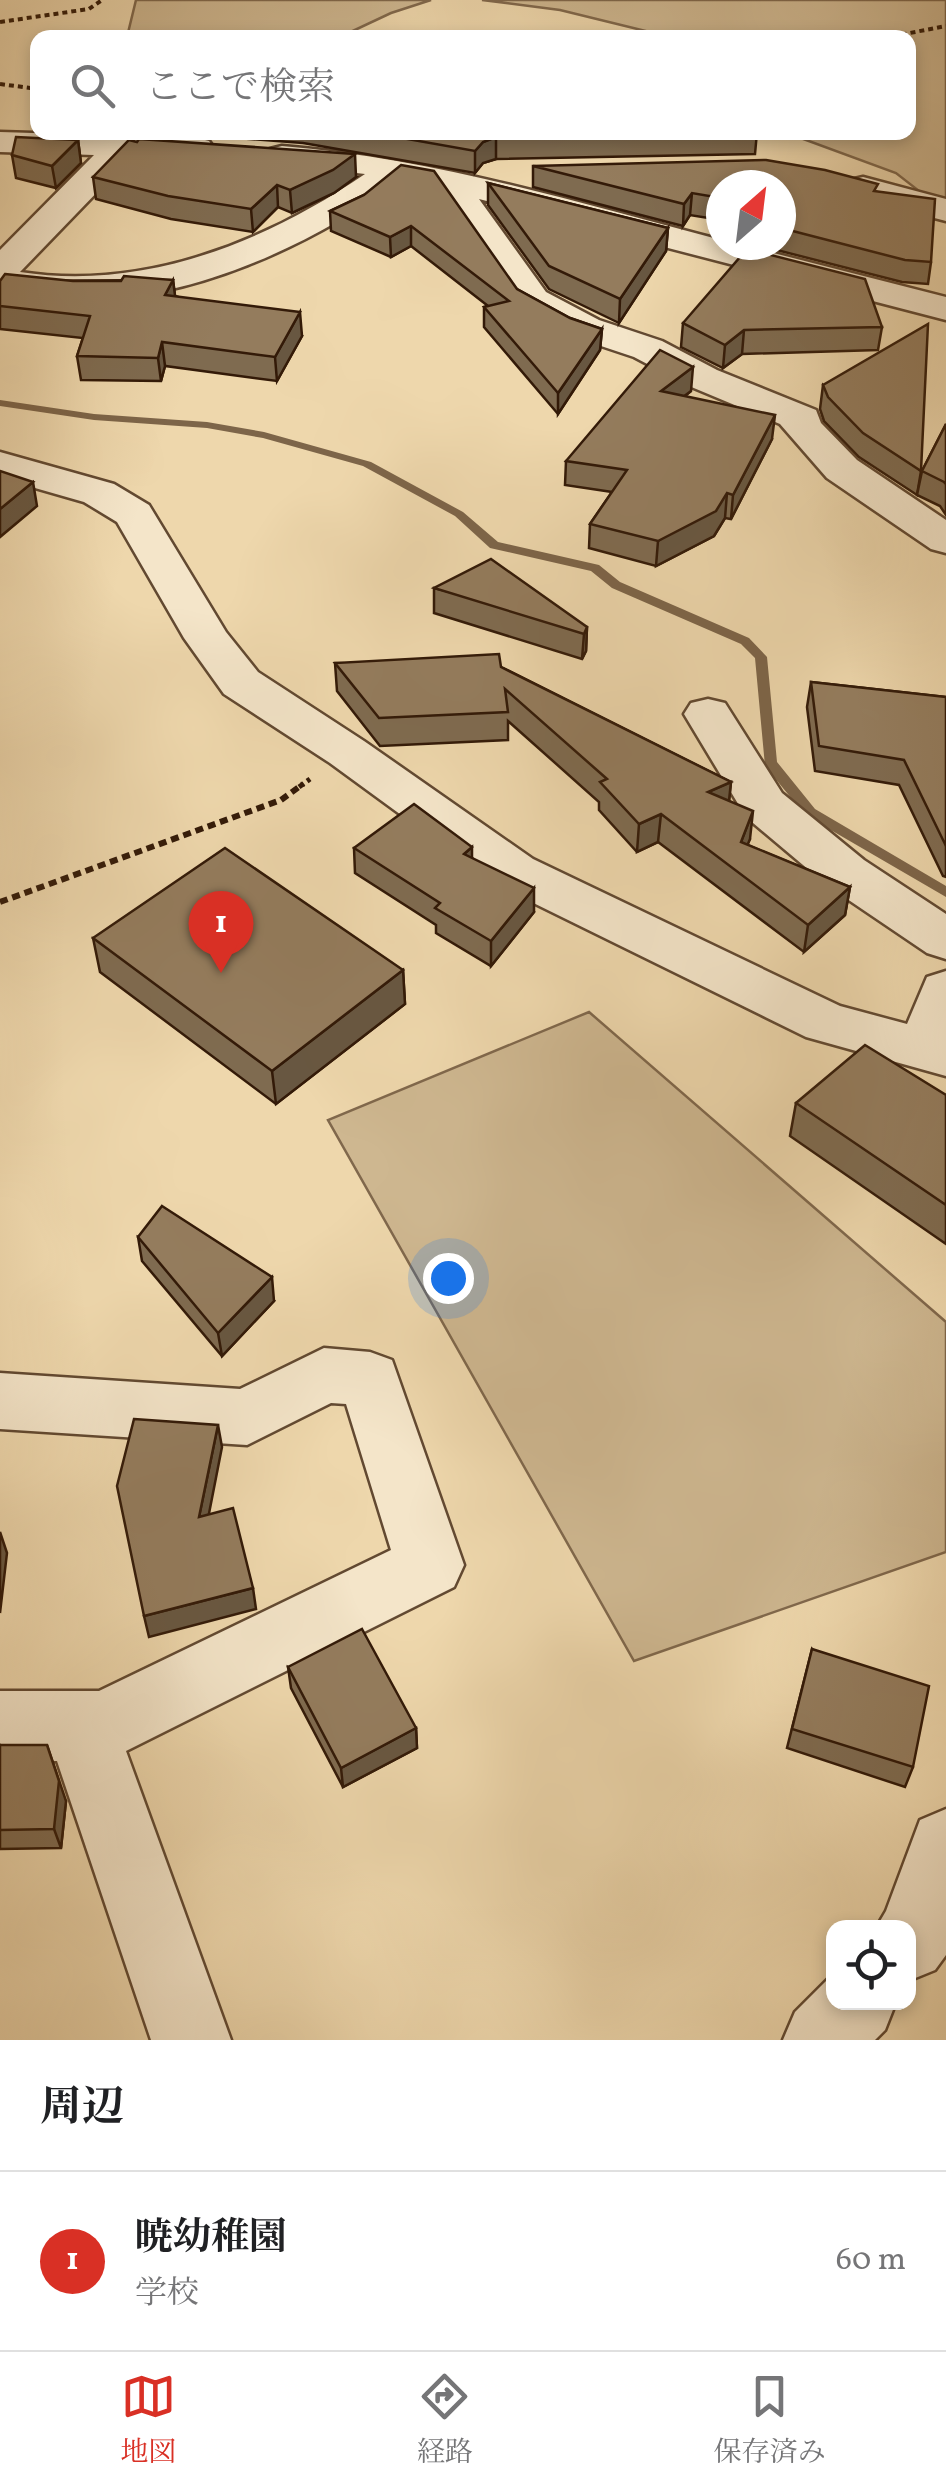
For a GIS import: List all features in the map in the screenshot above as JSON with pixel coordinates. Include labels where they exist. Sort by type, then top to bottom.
[{"type":"street","points":[[0,142],[237,152],[394,170],[448,180],[946,309]]},
{"type":"street","points":[[0,271],[121,148]]},
{"type":"street","points":[[0,282],[78,290],[170,277],[236,258],[349,204],[394,170]]},
{"type":"street","points":[[448,180],[552,171]]},
{"type":"street","points":[[825,178],[946,210]]},
{"type":"street","points":[[448,180],[534,300],[585,328],[648,349],[703,378],[802,419],[800,425],[842,469],[946,540]]},
{"type":"street","points":[[0,465],[98,493],[134,514],[207,638],[241,682],[515,872],[825,1023],[936,1052],[946,991]]},
{"type":"street","points":[[708,714],[764,805],[846,873],[946,940]]},
{"type":"street","points":[[0,1401],[247,1417],[324,1375],[370,1379],[430,1565],[103,1726],[0,1726]]},
{"type":"street","points":[[81,1726],[190,2040]]},
{"type":"street","points":[[916,1935],[946,1846]]},
{"type":"street","points":[[824,2040],[849,2010]]},
{"type":"path","points":[[0,22],[88,9],[102,0]]},
{"type":"path","points":[[916,32],[946,26]]},
{"type":"path","points":[[0,84],[30,88]]},
{"type":"path","points":[[0,902],[282,800],[347,752]]},
{"type":"shaded area","points":[[136,0],[431,0],[355,30],[129,30]]},
{"type":"shaded area","points":[[482,0],[946,0],[946,212],[896,173],[806,140],[916,140],[916,30],[641,30],[560,10]]},
{"type":"shaded area","points":[[589,1012],[946,1322],[946,1552],[634,1661],[328,1120]]},
{"type":"building","points":[[16,137],[78,140],[52,166],[12,155]]},
{"type":"building","points":[[129,140],[355,154],[333,170],[290,190],[277,185],[251,209],[168,196],[93,177]]},
{"type":"building","points":[[413,140],[488,140],[475,151]]},
{"type":"building","points":[[766,160],[825,170],[878,184],[874,191],[935,199],[931,262],[905,260],[796,232],[796,170],[706,170],[706,195],[692,193],[684,204],[533,166]]},
{"type":"building","points":[[401,165],[434,171],[517,289],[570,318],[602,329],[558,393],[484,307],[509,301],[411,226],[390,237],[330,211],[364,195]]},
{"type":"building","points":[[488,183],[668,228],[620,299],[549,266]]},
{"type":"building","points":[[737,260],[790,260],[865,279],[882,327],[744,330],[725,345],[683,323]]},
{"type":"building","points":[[5,274],[73,281],[121,281],[124,276],[173,280],[165,295],[300,312],[275,357],[162,342],[158,358],[77,356],[90,316],[0,306],[0,281]]},
{"type":"building","points":[[928,324],[921,471],[863,433],[828,397],[823,385]]},
{"type":"building","points":[[660,350],[693,367],[661,391],[775,415],[733,495],[727,493],[716,511],[658,541],[590,524],[627,470],[566,461]]},
{"type":"building","points":[[946,424],[946,484],[922,471]]},
{"type":"building","points":[[0,471],[33,482],[0,509]]},
{"type":"building","points":[[491,559],[587,627],[584,634],[434,588]]},
{"type":"building","points":[[499,654],[501,667],[731,782],[708,792],[753,811],[741,842],[850,887],[808,925],[661,814],[639,824],[600,782],[607,779],[505,689],[508,712],[379,718],[335,663]]},
{"type":"building","points":[[811,682],[946,697],[946,846],[904,760],[819,746]]},
{"type":"building","points":[[414,804],[472,847],[464,854],[534,888],[491,941],[435,908],[440,903],[354,848]]},
{"type":"building","points":[[225,848],[403,970],[272,1071],[93,938]]},
{"type":"building","points":[[865,1045],[946,1095],[946,1205],[796,1103]]},
{"type":"building","points":[[162,1206],[272,1277],[218,1333],[138,1237]]},
{"type":"building","points":[[134,1419],[218,1425],[199,1517],[233,1508],[253,1588],[144,1616],[117,1486]]},
{"type":"building","points":[[362,1629],[416,1728],[341,1768],[288,1667]]},
{"type":"building","points":[[812,1649],[929,1686],[913,1767],[792,1729]]},
{"type":"building","points":[[0,1745],[47,1745],[59,1781],[54,1829],[0,1830]]},
{"type":"waterway","points":[[0,403],[94,417],[207,425],[264,435],[367,464],[459,514],[494,545],[595,568],[616,585],[745,641],[761,657],[770,763],[810,812],[946,892]]},
{"type":"place","name":"暁幼稚園","points":[[221,973]]}]
